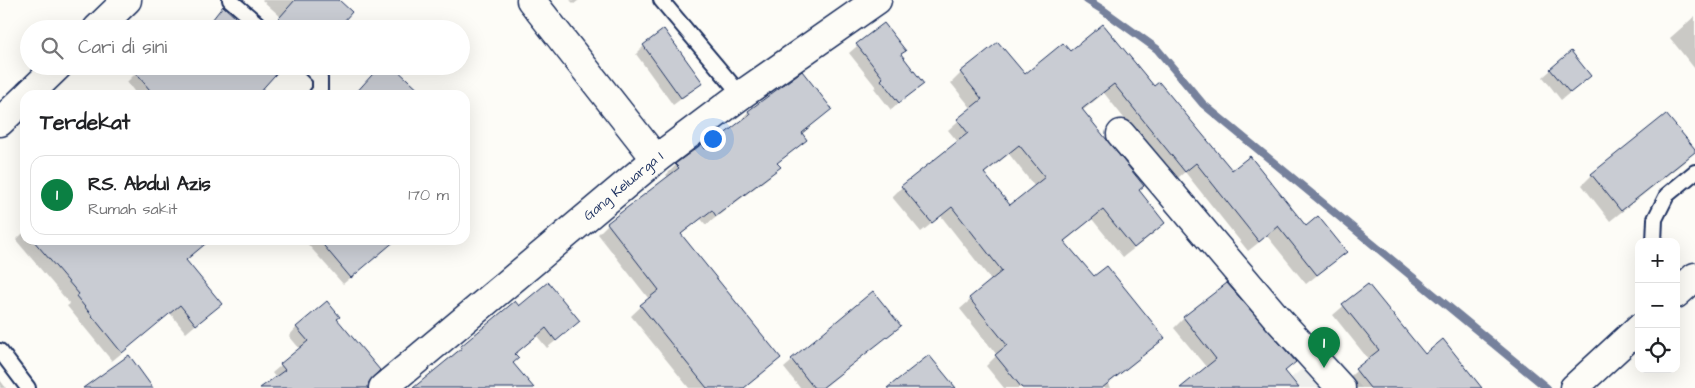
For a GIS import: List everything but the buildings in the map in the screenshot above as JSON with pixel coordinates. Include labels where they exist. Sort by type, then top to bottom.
[{"type":"street","points":[[106,20],[126,0]]},
{"type":"street","points":[[532,0],[656,160]]},
{"type":"street","name":"Gang Keluarga I","points":[[383,388],[656,160],[741,95],[877,0]]},
{"type":"street","points":[[33,90],[49,75]]},
{"type":"street","points":[[0,122],[20,103]]},
{"type":"street","points":[[1121,134],[1277,318],[1340,388]]},
{"type":"street","points":[[1680,290],[1695,277]]},
{"type":"street","points":[[1575,387],[1635,332]]},
{"type":"lane","points":[[230,0],[253,20]]},
{"type":"lane","points":[[661,0],[741,95]]},
{"type":"lane","points":[[317,75],[320,78],[320,90]]},
{"type":"lane","points":[[1654,238],[1655,218],[1667,195],[1695,172]]},
{"type":"lane","points":[[0,351],[28,388]]},
{"type":"shaded area","points":[[1328,348],[1362,388],[1279,388]]},
{"type":"waterway","points":[[1087,0],[1157,49],[1203,104],[1547,388]]},
{"type":"place","name":"RS. Abdul Azis","points":[[1324,368]]}]
